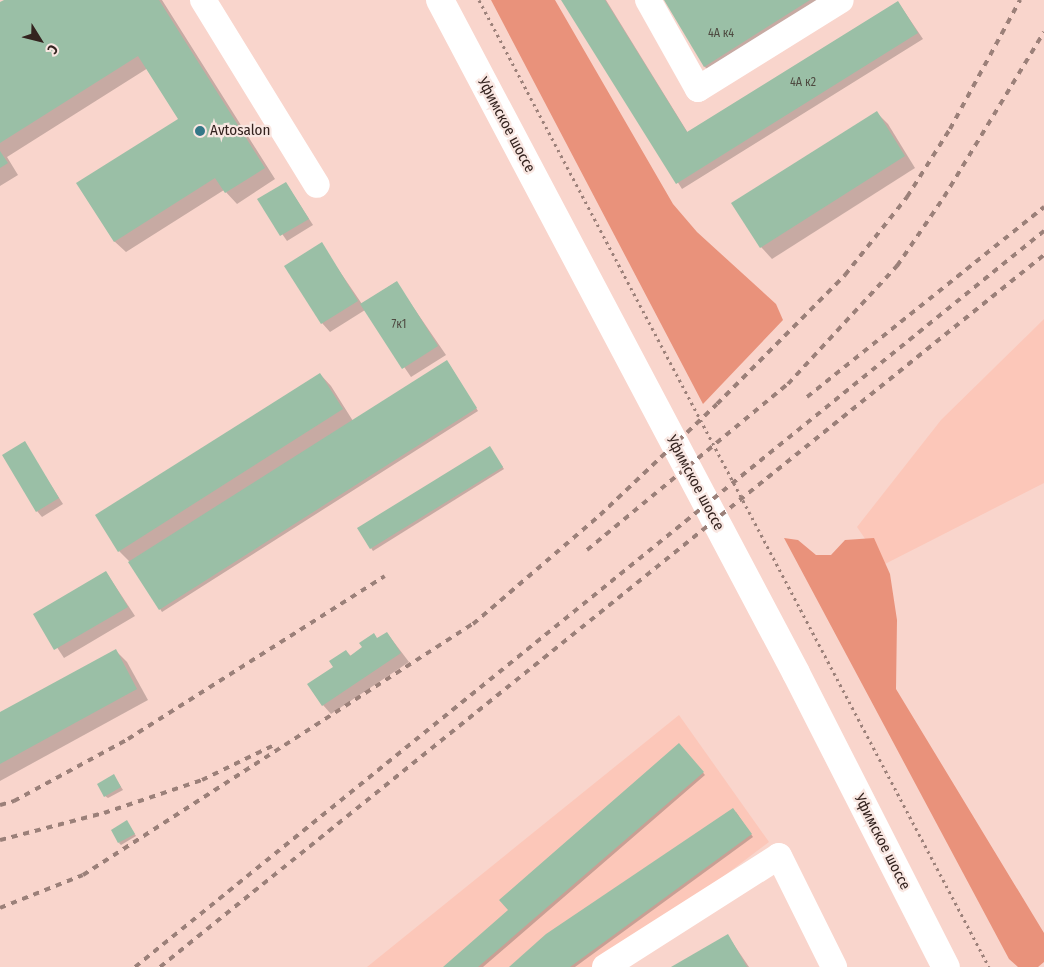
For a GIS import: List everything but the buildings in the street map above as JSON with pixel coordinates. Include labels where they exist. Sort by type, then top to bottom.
[{"type":"main road","name":"Уфимское шоссе","points":[[440,0],[796,673],[946,967]]},
{"type":"lane","points":[[203,0],[316,185]]},
{"type":"lane","points":[[648,0],[698,89],[841,0]]},
{"type":"lane","points":[[605,967],[778,856],[834,967]]},
{"type":"path","points":[[479,0],[989,967]]},
{"type":"shaded area","points":[[491,0],[555,0],[673,204],[697,232],[776,304],[783,320],[703,404]]},
{"type":"shaded area","points":[[1044,319],[1044,483],[883,565],[857,527],[941,420]]},
{"type":"shaded area","points":[[784,538],[798,540],[816,555],[831,555],[845,540],[874,538],[890,574],[897,620],[896,689],[1044,933],[1044,962],[1038,967],[1018,967],[1009,959]]},
{"type":"shaded area","points":[[679,715],[769,842],[603,967],[367,967]]},
{"type":"railway","points":[[0,908],[83,875],[473,624],[600,515],[717,404],[845,275],[907,197],[950,129],[1020,0]]},
{"type":"railway","points":[[587,550],[788,384],[897,266],[944,197],[1044,32]]},
{"type":"railway","points":[[807,397],[1044,207]]},
{"type":"railway","points":[[135,967],[1044,231]]},
{"type":"railway","points":[[160,967],[1044,255]]},
{"type":"railway","points":[[0,805],[14,801],[128,739],[385,576]]},
{"type":"railway","points":[[0,840],[104,813],[202,780],[272,746]]},
{"type":"place","name":"Avtosalon","points":[[200,131]]}]
